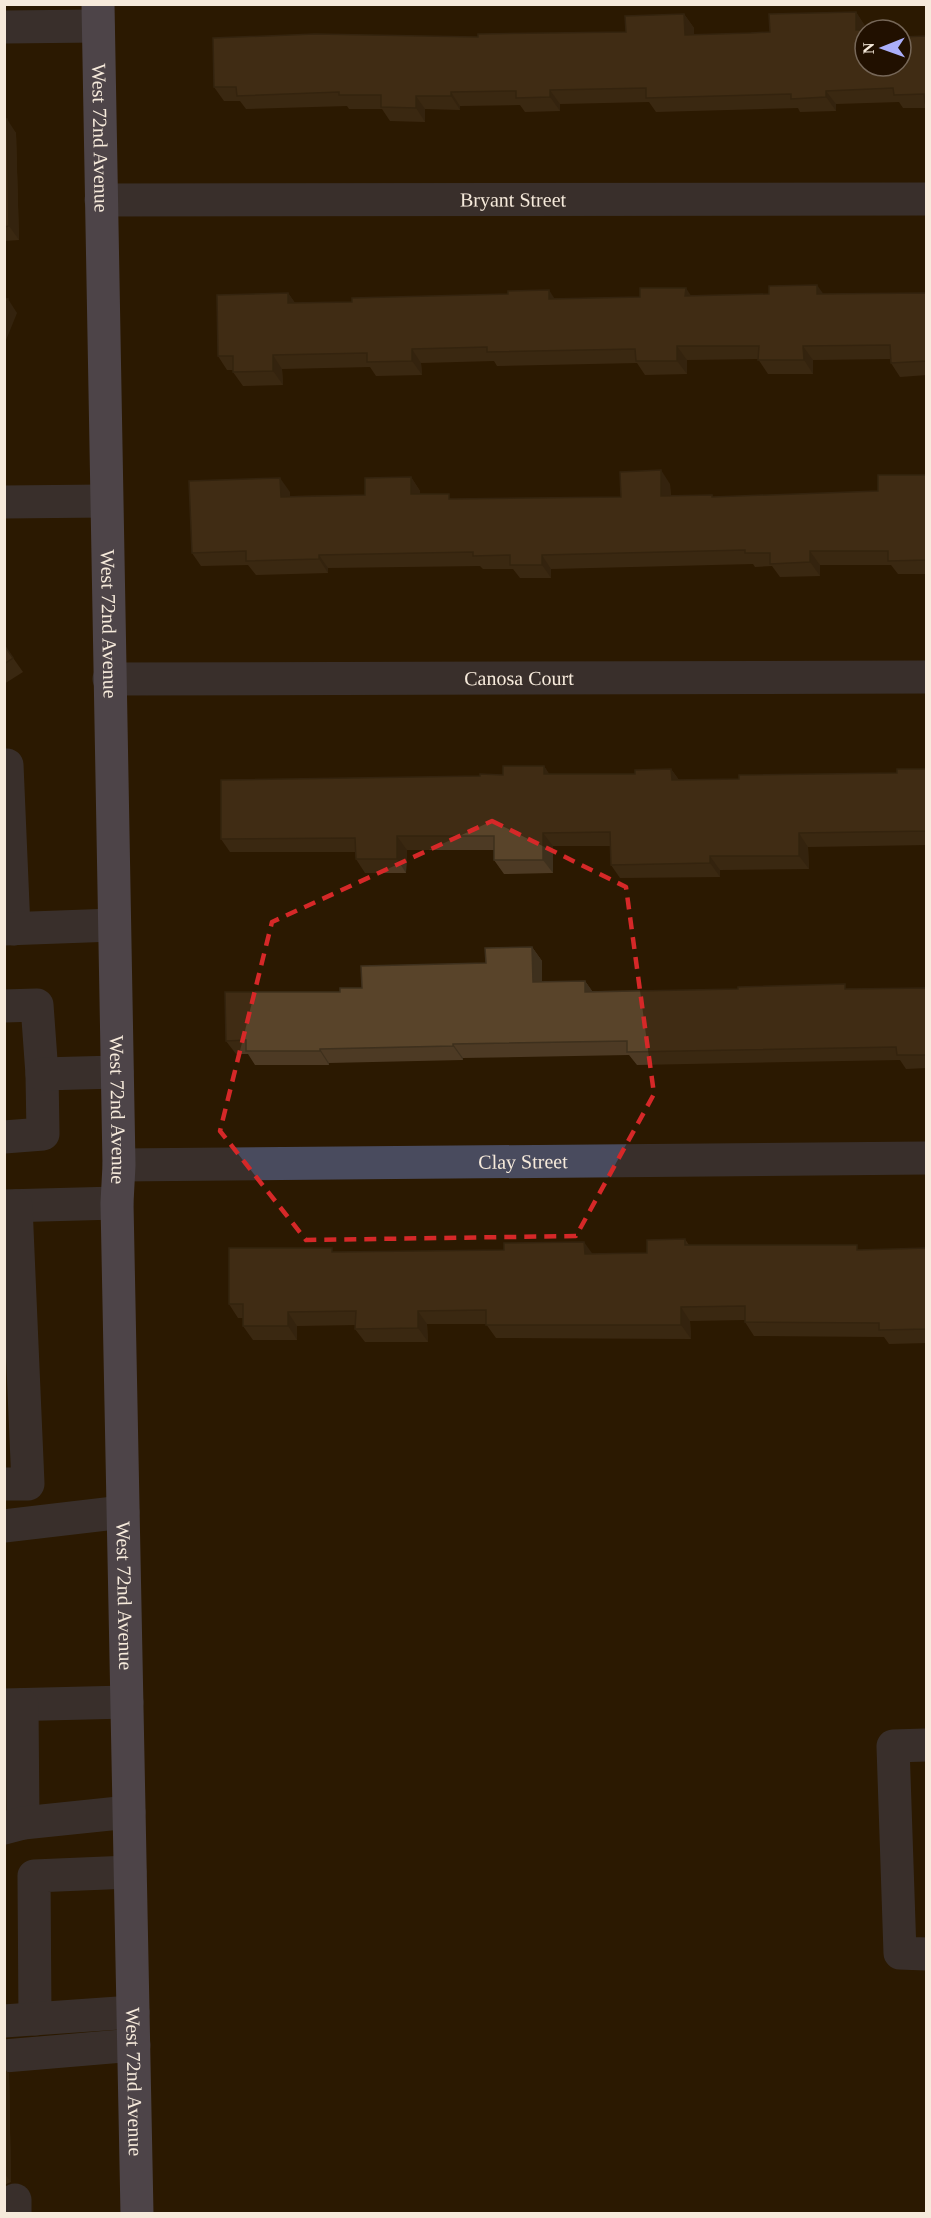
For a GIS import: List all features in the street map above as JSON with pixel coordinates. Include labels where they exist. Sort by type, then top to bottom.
[{"type":"main road","name":"West 72nd Avenue","points":[[98,15],[117,1072],[117,1203],[137,2214]]},
{"type":"street","points":[[4,27],[98,15]]},
{"type":"street","name":"Bryant Street","points":[[101,200],[927,199]]},
{"type":"street","points":[[4,502],[106,501]]},
{"type":"street","name":"Canosa Court","points":[[109,678],[927,676]]},
{"type":"street","points":[[7,765],[9,929],[114,925]]},
{"type":"street","points":[[4,1006],[37,1005],[43,1134],[4,1137]]},
{"type":"street","points":[[42,1074],[117,1072]]},
{"type":"street","name":"Clay Street","points":[[118,1165],[927,1158]]},
{"type":"street","points":[[4,1484],[28,1484],[10,1206],[117,1203]]},
{"type":"street","points":[[4,1526],[123,1512]]},
{"type":"street","points":[[127,1702],[13,1705],[14,1825],[129,1812]]},
{"type":"street","points":[[927,1745],[893,1746],[900,1953],[927,1954]]},
{"type":"street","points":[[130,1872],[34,1876],[20,2020],[133,2012]]},
{"type":"street","points":[[4,2056],[134,2045]]},
{"type":"highlighted area","points":[[492,821],[626,887],[654,1094],[576,1236],[306,1240],[220,1131],[272,922]]},
{"type":"building","points":[[856,12],[856,18],[853,18],[853,78],[913,78],[913,37],[927,36],[927,103],[925,103],[924,94],[894,95],[893,88],[826,91],[826,97],[791,99],[791,94],[646,98],[646,88],[550,90],[550,97],[516,98],[516,91],[451,92],[451,96],[416,96],[416,108],[381,107],[381,95],[339,95],[339,92],[237,96],[236,87],[214,87],[213,38],[315,34],[478,37],[478,34],[626,32],[625,16],[684,14],[685,35],[751,33],[770,32],[769,14]]},
{"type":"building","points":[[4,119],[7,119],[9,226],[4,227]]},
{"type":"building","points":[[817,285],[817,294],[927,293],[927,361],[891,363],[890,345],[803,346],[804,360],[758,360],[759,346],[677,346],[677,361],[636,361],[635,349],[487,352],[487,347],[412,349],[412,361],[367,362],[367,353],[273,355],[273,371],[233,372],[233,356],[218,356],[217,295],[288,293],[288,303],[352,302],[352,298],[508,294],[508,291],[549,290],[549,299],[640,297],[640,288],[686,288],[685,296],[769,294],[769,286]]},
{"type":"building","points":[[661,470],[661,496],[712,495],[712,497],[878,491],[878,475],[927,475],[927,560],[888,561],[888,551],[810,551],[810,562],[770,564],[770,553],[745,553],[745,550],[542,555],[542,565],[510,565],[510,555],[473,556],[473,552],[319,555],[319,559],[246,561],[246,551],[192,553],[189,481],[280,478],[281,497],[365,495],[365,478],[411,477],[411,494],[449,494],[449,499],[621,497],[620,472]]},
{"type":"building","points":[[4,645],[13,658],[4,664]]},
{"type":"building","points":[[503,766],[544,766],[544,774],[635,774],[635,770],[671,769],[672,780],[739,779],[739,775],[897,773],[897,769],[927,769],[927,831],[799,833],[799,856],[710,856],[710,863],[611,865],[610,832],[543,833],[543,860],[494,860],[494,836],[397,836],[397,859],[356,859],[355,838],[221,839],[221,780],[503,775]]},
{"type":"building","points":[[532,947],[533,982],[585,981],[585,992],[845,984],[845,989],[927,988],[927,1055],[897,1055],[896,1047],[627,1052],[627,1041],[453,1044],[453,1046],[320,1049],[320,1051],[246,1051],[246,1040],[226,1041],[225,992],[340,992],[340,988],[362,988],[361,966],[486,963],[485,948]]},
{"type":"building","points":[[685,1239],[685,1245],[857,1245],[857,1250],[927,1248],[927,1329],[879,1330],[879,1323],[745,1322],[745,1306],[681,1307],[681,1325],[486,1325],[486,1310],[418,1311],[418,1328],[355,1329],[356,1311],[288,1312],[288,1326],[243,1326],[243,1304],[229,1304],[229,1248],[332,1248],[332,1252],[504,1250],[504,1243],[584,1242],[585,1254],[647,1253],[647,1240]]}]
